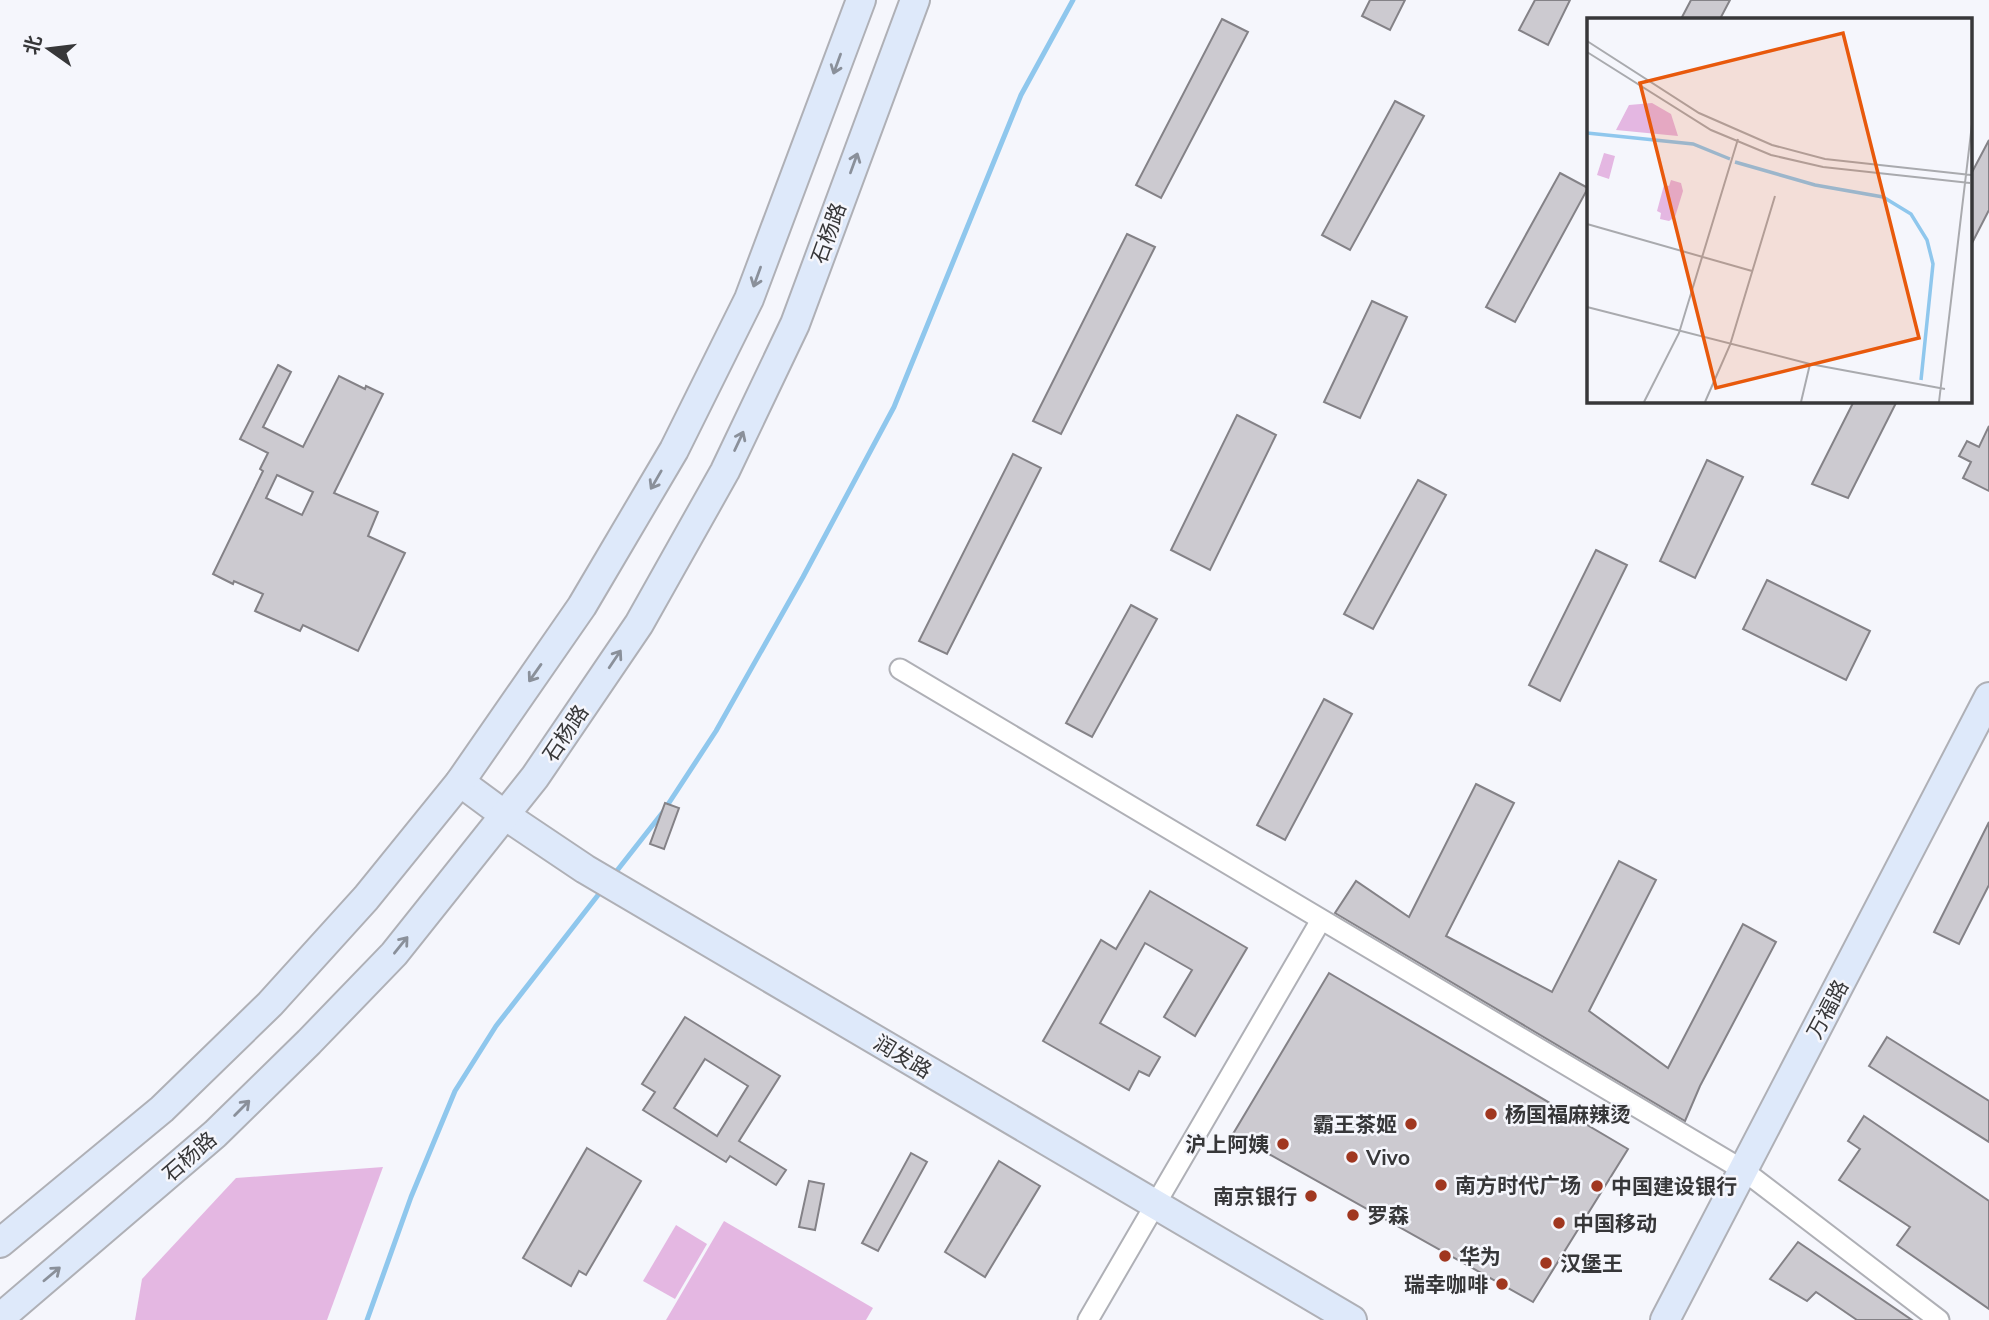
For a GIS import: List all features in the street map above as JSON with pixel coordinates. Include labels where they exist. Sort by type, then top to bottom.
[{"type":"main road","points":[[0,1243],[162,1109],[270,1004],[366,898],[460,782],[582,607],[674,450],[749,299],[861,0]]},
{"type":"main road","name":"石杨路","points":[[0,1318],[215,1134],[309,1042],[394,954],[536,777],[639,624],[725,471],[794,324],[915,0]]},
{"type":"main road","name":"万福路","points":[[1665,1320],[1987,705]]},
{"type":"main road","name":"润发路","points":[[460,782],[586,869],[1352,1320]]},
{"type":"street","points":[[900,669],[1743,1170],[1939,1320]]},
{"type":"street","points":[[1088,1320],[1321,920]]},
{"type":"shaded area","points":[[383,1167],[327,1320],[135,1320],[142,1279],[236,1178]]},
{"type":"shaded area","points":[[724,1221],[873,1308],[866,1320],[666,1320]]},
{"type":"shaded area","points":[[676,1225],[707,1244],[675,1299],[643,1281]]},
{"type":"building","points":[[1370,0],[1405,0],[1390,30],[1362,16]]},
{"type":"building","points":[[1535,0],[1570,0],[1548,45],[1519,30]]},
{"type":"building","points":[[1691,0],[1730,0],[1721,18],[1682,18]]},
{"type":"building","points":[[1222,19],[1248,32],[1161,198],[1136,185]]},
{"type":"building","points":[[1395,101],[1424,116],[1350,250],[1322,235]]},
{"type":"building","points":[[1989,140],[1989,210],[1972,243],[1972,172]]},
{"type":"building","points":[[1560,173],[1587,187],[1515,322],[1486,307]]},
{"type":"building","points":[[1127,234],[1155,247],[1061,434],[1033,421]]},
{"type":"building","points":[[1372,301],[1407,317],[1360,418],[1324,402]]},
{"type":"building","points":[[278,365],[291,372],[263,427],[303,447],[339,376],[365,389],[366,386],[383,394],[334,493],[378,512],[368,536],[405,553],[358,651],[303,625],[300,631],[255,611],[263,594],[213,574],[263,471],[260,469],[268,453],[240,439]],"holes":[[[277,475],[313,492],[302,515],[266,498]]]},
{"type":"building","points":[[1853,402],[1896,402],[1848,498],[1812,484]]},
{"type":"building","points":[[1237,415],[1276,435],[1210,570],[1171,550]]},
{"type":"building","points":[[1989,426],[1989,491],[1963,478],[1971,462],[1959,456],[1967,441],[1979,447]]},
{"type":"building","points":[[1013,454],[1041,468],[947,654],[919,641]]},
{"type":"building","points":[[1707,460],[1743,477],[1695,578],[1660,561]]},
{"type":"building","points":[[1418,480],[1446,495],[1373,629],[1344,614]]},
{"type":"building","points":[[1596,550],[1627,565],[1560,701],[1529,685]]},
{"type":"building","points":[[1767,580],[1870,631],[1846,680],[1743,629]]},
{"type":"building","points":[[1131,605],[1157,619],[1092,737],[1066,723]]},
{"type":"building","points":[[1324,699],[1352,714],[1285,840],[1257,825]]},
{"type":"building","points":[[1476,784],[1514,803],[1446,936],[1552,992],[1619,861],[1656,880],[1589,1011],[1668,1068],[1743,924],[1776,942],[1700,1086],[1685,1121],[1335,913],[1356,881],[1409,917]]},
{"type":"building","points":[[665,803],[679,808],[664,849],[650,844]]},
{"type":"building","points":[[1989,822],[1989,885],[1959,944],[1934,932]]},
{"type":"building","points":[[1150,891],[1247,948],[1195,1036],[1164,1017],[1192,970],[1145,943],[1100,1023],[1160,1057],[1149,1076],[1139,1071],[1129,1090],[1043,1041],[1101,940],[1116,949]]},
{"type":"building","points":[[1329,973],[1628,1149],[1533,1302],[1233,1134]]},
{"type":"building","points":[[685,1017],[780,1076],[739,1141],[786,1170],[776,1185],[730,1156],[726,1162],[643,1110],[655,1092],[642,1084]],"holes":[[[705,1059],[748,1086],[717,1136],[674,1108]]]},
{"type":"building","points":[[1887,1037],[1989,1101],[1989,1142],[1869,1066]]},
{"type":"building","points":[[1864,1116],[1989,1201],[1989,1309],[1897,1245],[1910,1227],[1839,1180],[1860,1149],[1848,1141]]},
{"type":"building","points":[[587,1148],[641,1181],[586,1275],[579,1271],[571,1286],[523,1258]]},
{"type":"building","points":[[911,1153],[927,1162],[878,1251],[862,1243]]},
{"type":"building","points":[[999,1161],[1040,1186],[985,1277],[945,1252]]},
{"type":"building","points":[[809,1181],[824,1184],[815,1230],[799,1227]]},
{"type":"building","points":[[1798,1242],[1912,1320],[1857,1320],[1816,1292],[1807,1301],[1770,1279]]},
{"type":"waterway","points":[[612,877],[663,812],[716,731],[894,407],[1021,95],[1073,0]]},
{"type":"waterway","points":[[367,1320],[411,1197],[455,1091],[496,1026],[602,890]]},
{"type":"place","name":"杨国福麻辣烫","points":[[1491,1114]]},
{"type":"place","name":"霸王茶姬","points":[[1411,1124]]},
{"type":"place","name":"沪上阿姨","points":[[1283,1144]]},
{"type":"place","name":"Vivo","points":[[1352,1157]]},
{"type":"place","name":"南方时代广场","points":[[1441,1185]]},
{"type":"place","name":"中国建设银行","points":[[1597,1186]]},
{"type":"place","name":"南京银行","points":[[1311,1196]]},
{"type":"place","name":"罗森","points":[[1353,1215]]},
{"type":"place","name":"中国移动","points":[[1559,1223]]},
{"type":"place","name":"华为","points":[[1445,1256]]},
{"type":"place","name":"汉堡王","points":[[1546,1263]]},
{"type":"place","name":"瑞幸咖啡","points":[[1502,1284]]}]
